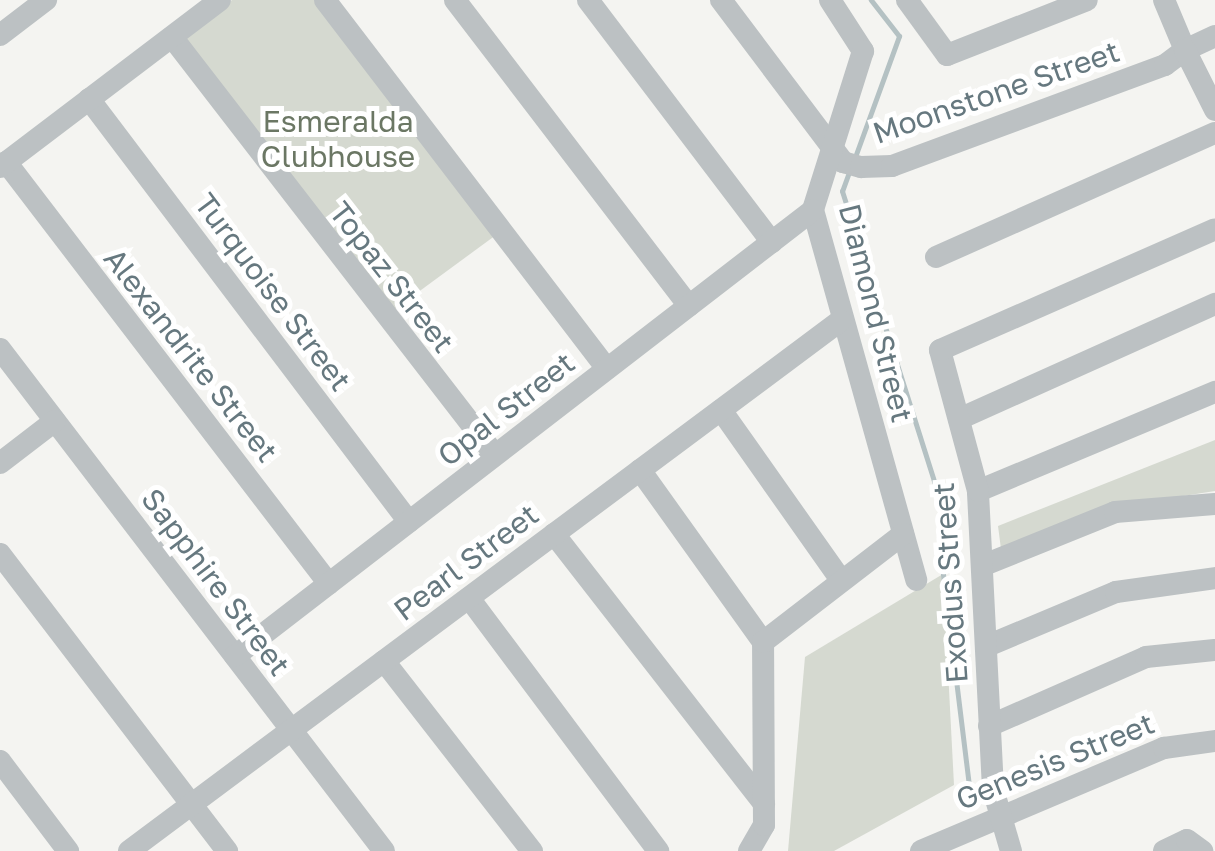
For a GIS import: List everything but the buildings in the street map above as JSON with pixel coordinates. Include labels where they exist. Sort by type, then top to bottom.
[{"type":"street","points":[[0,34],[46,0]]},
{"type":"street","points":[[3,165],[220,0]]},
{"type":"street","points":[[325,0],[607,369]]},
{"type":"street","points":[[455,0],[689,306]]},
{"type":"street","points":[[588,0],[772,242]]},
{"type":"street","name":"Moonstone Street","points":[[721,0],[843,162],[892,166],[1152,71],[1215,36]]},
{"type":"street","name":"Diamond Street","points":[[830,0],[862,51],[813,210],[840,321],[916,580]]},
{"type":"street","points":[[908,0],[947,55],[1049,7],[1087,0]]},
{"type":"street","points":[[1164,0],[1215,110]]},
{"type":"street","name":"Topaz Street","points":[[172,37],[495,456]]},
{"type":"street","name":"Turquoise Street","points":[[89,98],[409,522]]},
{"type":"street","points":[[936,258],[1215,133]]},
{"type":"street","name":"Alexandrite Street","points":[[3,165],[329,584]]},
{"type":"street","name":"Opal Street","points":[[235,656],[813,210]]},
{"type":"street","name":"Exodus Street","points":[[1011,851],[998,814],[989,726],[978,491],[940,350],[1215,230]]},
{"type":"street","points":[[960,419],[1215,304]]},
{"type":"street","name":"Pearl Street","points":[[128,851],[840,321]]},
{"type":"street","name":"Sapphire Street","points":[[0,350],[384,851]]},
{"type":"street","points":[[978,491],[1215,392]]},
{"type":"street","points":[[721,410],[840,579]]},
{"type":"street","points":[[0,463],[54,421]]},
{"type":"street","points":[[640,470],[762,642],[764,804],[752,849]]},
{"type":"street","points":[[984,566],[1114,512],[1215,504]]},
{"type":"street","points":[[554,534],[764,804]]},
{"type":"street","points":[[762,642],[904,534]]},
{"type":"street","points":[[0,554],[227,851]]},
{"type":"street","points":[[987,646],[1116,592],[1215,578]]},
{"type":"street","points":[[469,598],[658,851]]},
{"type":"street","points":[[989,726],[1146,657],[1215,650]]},
{"type":"street","points":[[384,661],[532,851]]},
{"type":"street","name":"Genesis Street","points":[[921,851],[998,814],[1164,748],[1215,741]]},
{"type":"street","points":[[0,762],[68,851]]},
{"type":"street","points":[[1164,851],[1187,840],[1202,851]]},
{"type":"green space","name":"Esmeralda Clubhouse","points":[[232,0],[318,0],[496,235],[387,315],[180,41]]},
{"type":"green space","points":[[1215,440],[1215,491],[1113,507],[1001,549],[998,526]]},
{"type":"green space","points":[[943,574],[954,785],[834,851],[788,851],[805,657]]},
{"type":"waterway","points":[[855,157],[899,36],[871,0]]},
{"type":"waterway","points":[[849,172],[842,191],[942,506],[943,574],[969,786]]}]
